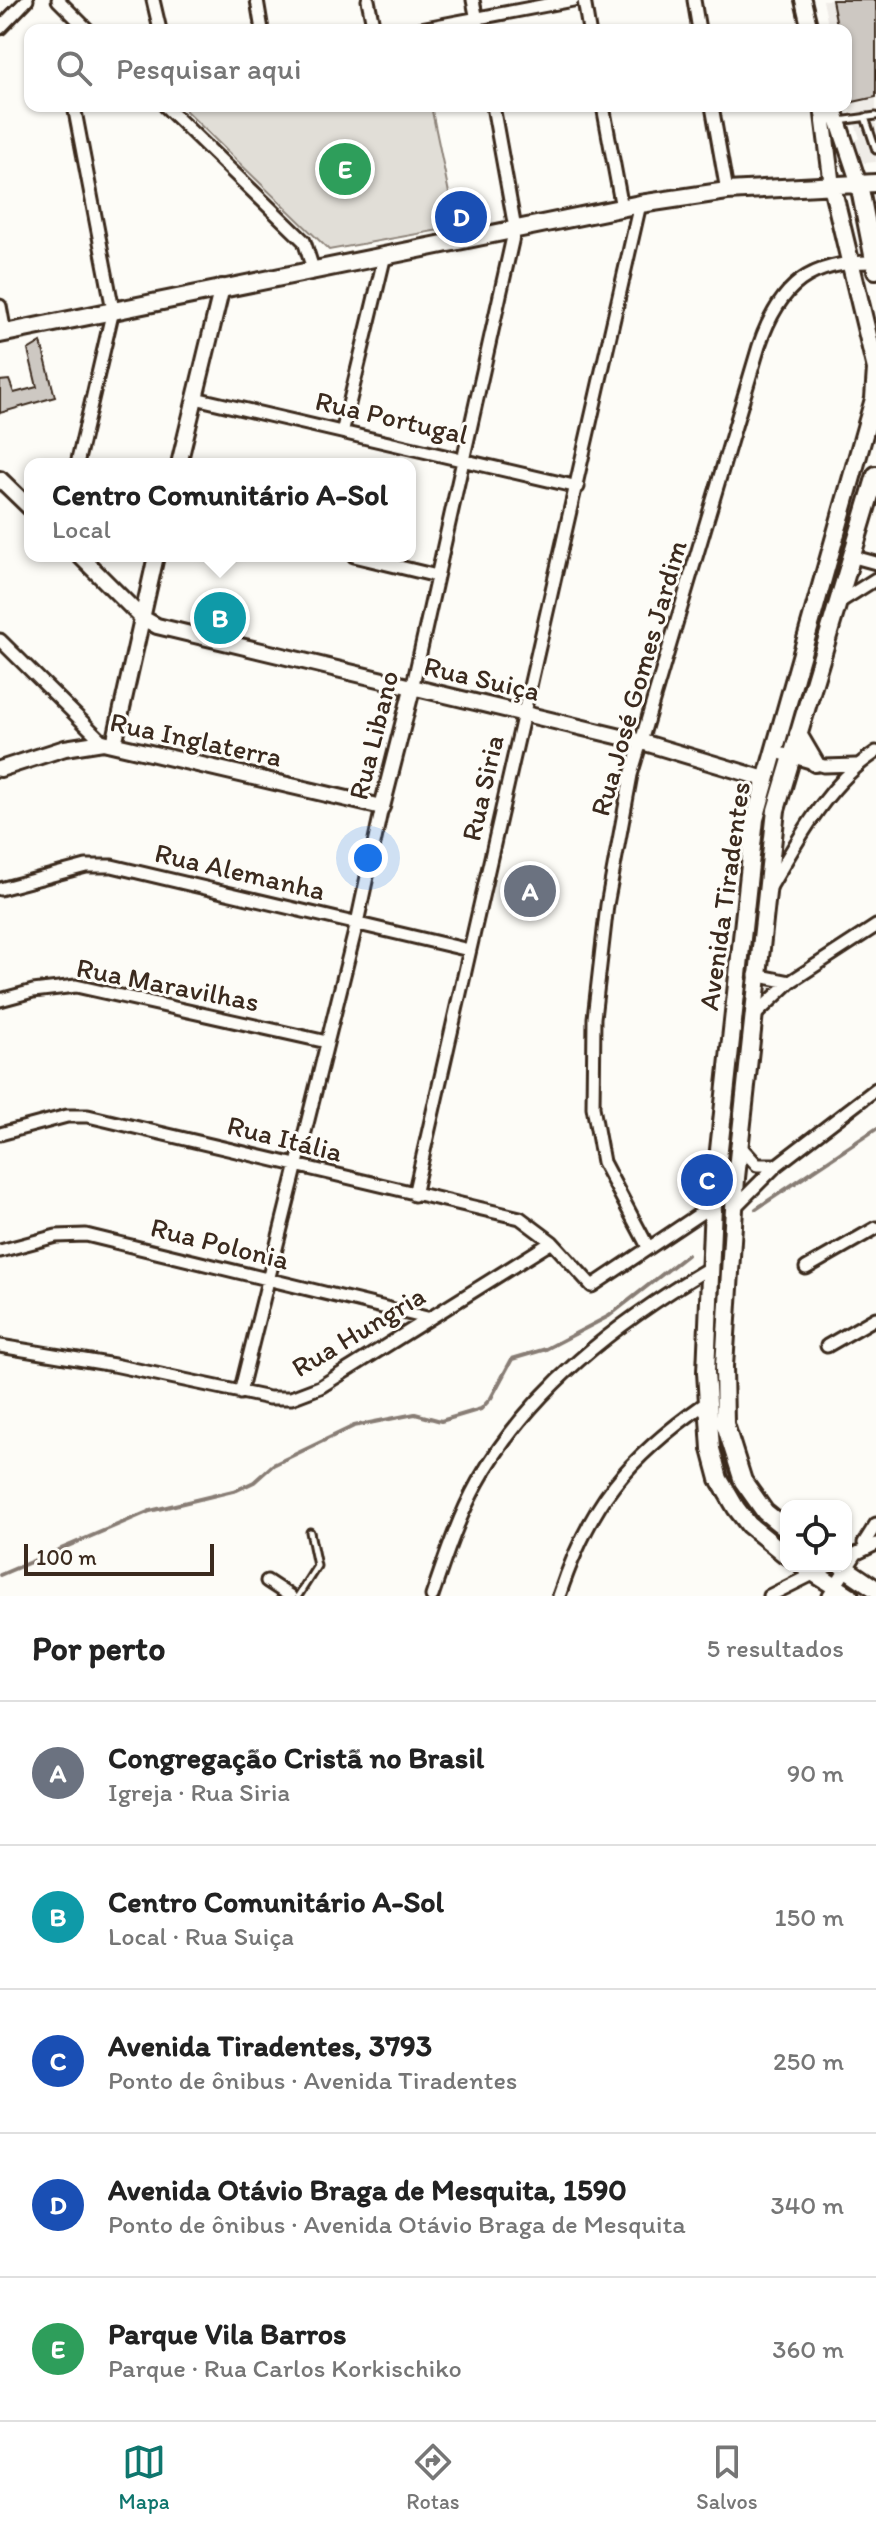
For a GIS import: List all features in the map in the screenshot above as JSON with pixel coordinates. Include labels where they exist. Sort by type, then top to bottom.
[{"type":"main road","points":[[2,333],[515,228],[727,191],[868,184],[875,264]]},
{"type":"main road","name":"Avenida Tiradentes","points":[[780,1550],[749,1525],[724,1490],[711,1449],[706,1403],[709,1268],[713,1205],[755,819],[874,399],[876,369],[832,186]]},
{"type":"main road","name":"Avenida Tiradentes","points":[[780,1524],[765,1512],[743,1481],[725,1424],[724,1350],[739,1145],[755,975],[776,810],[841,601],[876,475]]},
{"type":"main road","points":[[798,734],[815,763]]},
{"type":"main road","points":[[852,1566],[876,1589]]},
{"type":"main road","points":[[819,1572],[838,1593]]},
{"type":"street","points":[[0,28],[27,0]]},
{"type":"street","points":[[58,0],[80,24]]},
{"type":"street","points":[[153,0],[159,24]]},
{"type":"street","points":[[257,0],[261,24]]},
{"type":"street","points":[[368,0],[373,24]]},
{"type":"street","points":[[473,0],[478,24],[573,0]]},
{"type":"street","points":[[584,0],[588,24]]},
{"type":"street","points":[[694,0],[698,24]]},
{"type":"street","points":[[803,0],[809,24]]},
{"type":"street","points":[[75,112],[113,310],[78,458]]},
{"type":"street","points":[[171,112],[304,241],[313,269]]},
{"type":"street","points":[[179,112],[182,123]]},
{"type":"street","points":[[494,112],[515,228]]},
{"type":"street","points":[[604,112],[622,208]]},
{"type":"street","points":[[713,112],[727,191]]},
{"type":"street","points":[[823,112],[832,186]]},
{"type":"street","points":[[835,112],[868,184]]},
{"type":"street","name":"Rua Siria","points":[[414,1195],[578,487],[640,204]]},
{"type":"street","name":"Rua Libano","points":[[240,1393],[357,923],[465,459],[515,228]]},
{"type":"street","points":[[343,429],[385,255]]},
{"type":"street","name":"Rua José Gomes Jardim","points":[[648,1247],[603,1162],[591,1076],[607,905],[622,811],[773,308],[804,275],[850,262],[875,264]]},
{"type":"street","points":[[180,458],[222,287]]},
{"type":"street","points":[[0,306],[2,333]]},
{"type":"street","name":"Rua Portugal","points":[[195,398],[343,429],[578,487]]},
{"type":"street","points":[[0,479],[24,502]]},
{"type":"street","points":[[854,557],[876,563]]},
{"type":"street","points":[[86,562],[141,617]]},
{"type":"street","points":[[0,640],[6,654],[109,743],[155,562]]},
{"type":"street","points":[[379,562],[437,576]]},
{"type":"street","points":[[841,601],[876,579]]},
{"type":"street","name":"Rua Suiça","points":[[141,617],[168,629],[642,742],[765,779]]},
{"type":"street","name":"Rua Inglaterra","points":[[0,769],[65,748],[109,743],[382,807]]},
{"type":"street","points":[[773,751],[832,767],[856,765]]},
{"type":"street","points":[[766,894],[801,834],[856,765],[876,752]]},
{"type":"street","name":"Rua Alemanha","points":[[0,889],[86,866],[112,866],[469,950]]},
{"type":"street","points":[[752,1018],[790,982],[876,926]]},
{"type":"street","points":[[755,975],[790,982]]},
{"type":"street","name":"Rua Maravilhas","points":[[0,1000],[33,991],[76,986],[327,1042]]},
{"type":"street","points":[[734,1208],[777,1165],[876,1089]]},
{"type":"street","name":"Rua Itália","points":[[0,1134],[78,1115],[520,1218],[552,1242]]},
{"type":"street","points":[[739,1145],[757,1165],[777,1165]]},
{"type":"street","points":[[552,1242],[592,1286],[713,1205]]},
{"type":"street","points":[[806,1268],[876,1228]]},
{"type":"street","name":"Rua Polonia","points":[[0,1251],[56,1236],[86,1235],[427,1318]]},
{"type":"street","name":"Rua Hungria","points":[[0,1346],[114,1365],[240,1393],[291,1398],[320,1387],[552,1242]]},
{"type":"street","points":[[432,1596],[448,1547],[477,1484],[518,1422],[590,1351],[665,1294],[709,1268]]},
{"type":"street","points":[[827,1346],[876,1318]]},
{"type":"street","points":[[559,1596],[586,1525],[610,1487],[658,1438],[706,1403]]},
{"type":"street","points":[[852,1559],[870,1544],[876,1524]]},
{"type":"street","points":[[769,1596],[808,1572]]},
{"type":"street","points":[[838,1593],[845,1572]]},
{"type":"street","points":[[267,1581],[290,1596]]},
{"type":"lane","points":[[838,122],[876,116]]},
{"type":"lane","points":[[865,117],[876,150]]},
{"type":"lane","points":[[298,1596],[317,1566],[310,1532]]},
{"type":"shaded area","points":[[823,0],[876,0],[876,162],[865,163],[859,159],[853,142],[860,138],[851,112],[852,24],[828,24]]},
{"type":"shaded area","points":[[187,112],[432,112],[456,227],[329,250]]},
{"type":"building","points":[[832,0],[876,0],[876,97],[853,102],[852,24],[837,24]]},
{"type":"building","points":[[41,342],[55,397],[0,413],[0,381],[9,380],[14,393],[37,387],[28,350]]},
{"type":"building","points":[[213,596],[234,602],[229,633],[206,628]]},
{"type":"building","points":[[517,880],[546,881],[542,916],[509,907]]},
{"type":"waterway","points":[[756,1209],[876,1129]]},
{"type":"waterway","points":[[0,1575],[150,1511],[237,1490],[254,1482],[273,1465],[354,1426],[415,1414],[441,1421],[481,1409],[491,1398],[512,1359],[546,1349],[609,1316],[687,1255]]},
{"type":"place","name":"Parque Vila Barros","points":[[345,169]]},
{"type":"place","name":"Avenida Otávio Braga de Mesquita, 1590","points":[[461,217]]},
{"type":"place","name":"Centro Comunitário A-Sol","points":[[220,618]]},
{"type":"place","name":"Congregação Cristã no Brasil","points":[[530,891]]},
{"type":"place","name":"Avenida Tiradentes, 3793","points":[[707,1180]]}]
